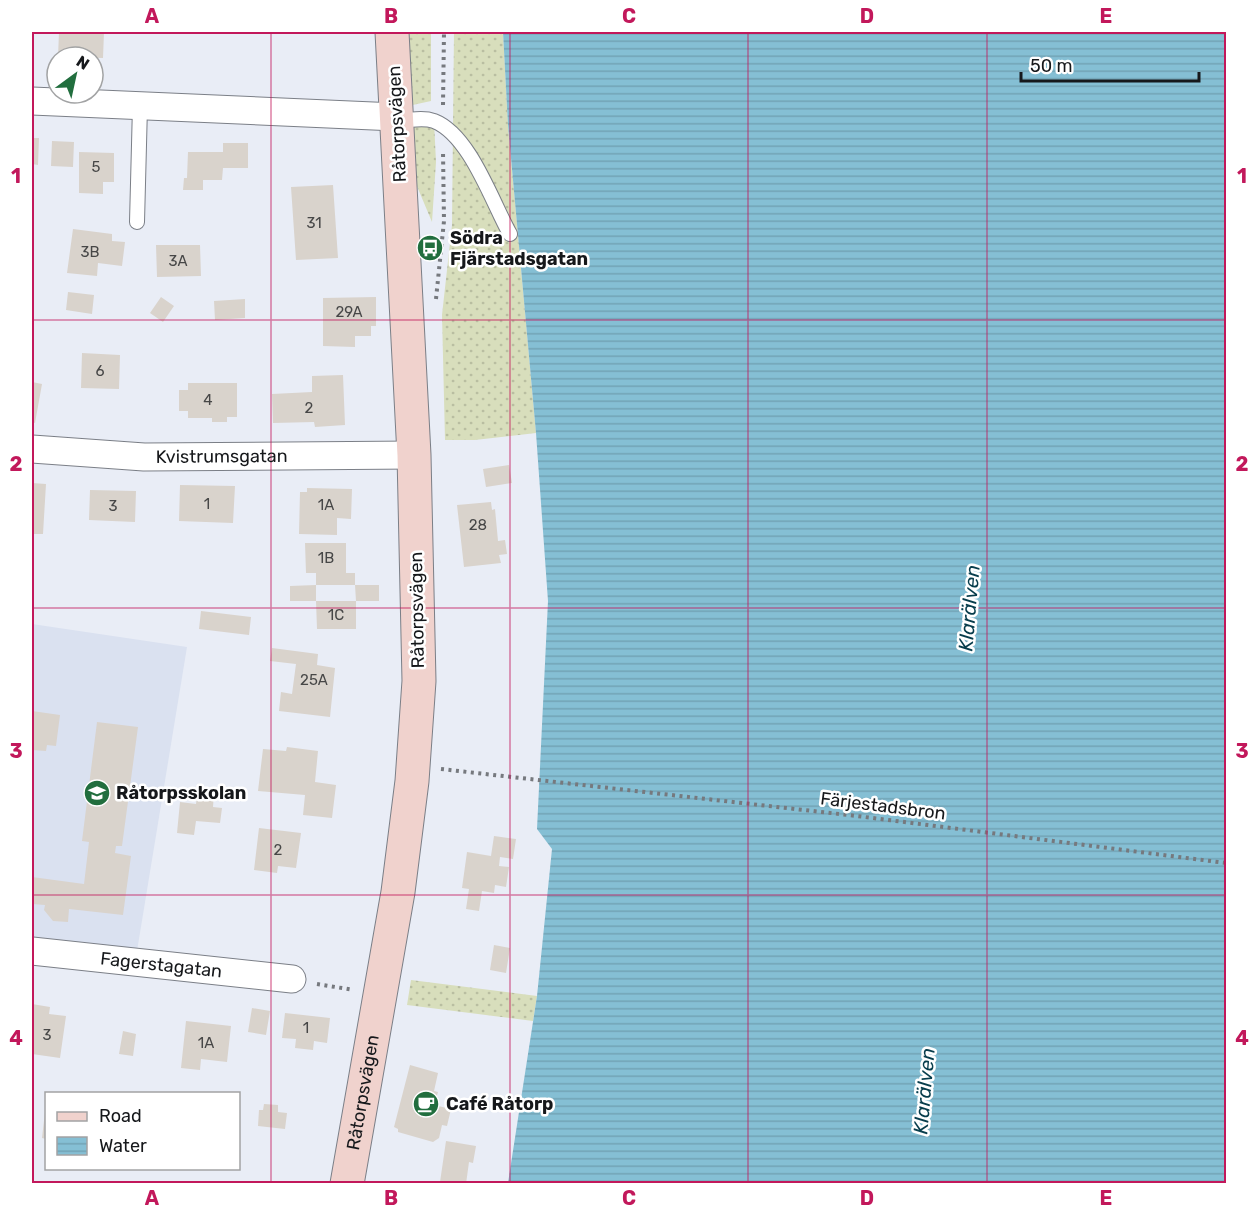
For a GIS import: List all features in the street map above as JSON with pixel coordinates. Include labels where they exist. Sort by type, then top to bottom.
[{"type":"street","name":"Råtorpsvägen","points":[[347,1184],[381,994],[406,831],[419,681],[414,456],[392,32]]},
{"type":"street","points":[[32,101],[397,119]]},
{"type":"street","name":"Kvistrumsgatan","points":[[32,449],[144,457],[414,456]]},
{"type":"street","name":"Fagerstagatan","points":[[32,951],[292,980]]},
{"type":"lane","points":[[137,222],[140,106]]},
{"type":"lane","points":[[397,119],[429,120],[442,126],[478,166],[510,234]]},
{"type":"path","name":"Färjestadsbron","points":[[440,769],[857,816],[1227,863]]},
{"type":"path","points":[[292,980],[381,994]]},
{"type":"shaded area","name":"Råtorpsskolan","points":[[32,624],[187,647],[137,951],[32,939]]},
{"type":"green space","points":[[405,32],[431,32],[431,101],[408,106]]},
{"type":"green space","points":[[454,32],[503,32],[508,125],[536,433],[475,440],[445,440],[442,315],[452,225]]},
{"type":"green space","points":[[434,121],[436,162],[432,222],[411,172],[410,126]]},
{"type":"green space","points":[[411,980],[537,996],[533,1021],[407,1005]]},
{"type":"water","name":"Klarälven","points":[[503,32],[1226,32],[1226,1183],[508,1183],[537,996],[552,849],[537,829],[548,601],[536,433],[508,125]]},
{"type":"building","points":[[59,32],[104,32],[104,45],[58,45]]},
{"type":"building","points":[[32,138],[39,138],[38,165],[32,164]]},
{"type":"building","points":[[52,141],[74,142],[73,167],[51,166]]},
{"type":"building","points":[[223,143],[248,143],[248,168],[223,168],[222,180],[203,180],[203,190],[183,190],[184,178],[187,178],[188,152],[223,152]]},
{"type":"building","points":[[79,152],[114,153],[114,182],[103,182],[103,194],[79,193]]},
{"type":"building","points":[[333,185],[338,258],[296,260],[291,187]]},
{"type":"building","points":[[73,229],[112,234],[112,241],[125,242],[122,266],[98,263],[97,276],[67,273]]},
{"type":"building","points":[[156,245],[200,245],[201,276],[157,277]]},
{"type":"building","points":[[68,292],[94,295],[92,314],[66,310]]},
{"type":"building","points":[[161,297],[174,306],[163,322],[150,313]]},
{"type":"building","points":[[376,297],[376,326],[371,326],[371,336],[355,336],[355,347],[323,346],[323,298]]},
{"type":"building","points":[[245,299],[245,318],[215,320],[214,301]]},
{"type":"building","points":[[82,353],[120,355],[119,389],[81,388]]},
{"type":"building","points":[[343,375],[345,425],[315,427],[314,422],[273,423],[272,394],[312,392],[312,376]]},
{"type":"building","points":[[32,382],[42,384],[35,423],[32,422]]},
{"type":"building","points":[[188,383],[237,383],[237,417],[227,417],[227,422],[212,422],[212,418],[188,418],[188,411],[179,411],[179,390],[188,390]]},
{"type":"building","points":[[509,465],[512,483],[486,487],[483,469]]},
{"type":"building","points":[[32,483],[46,484],[43,534],[32,534]]},
{"type":"building","points":[[180,485],[235,486],[233,523],[179,521]]},
{"type":"building","points":[[307,488],[352,489],[351,519],[337,518],[337,535],[299,534],[300,492],[307,492]]},
{"type":"building","points":[[90,490],[136,491],[135,522],[89,520]]},
{"type":"building","points":[[491,502],[492,510],[495,509],[498,541],[505,540],[507,554],[499,555],[501,563],[464,567],[457,505]]},
{"type":"building","points":[[305,543],[346,543],[346,573],[355,573],[355,585],[316,585],[316,573],[306,573]]},
{"type":"building","points":[[316,585],[316,601],[290,601],[290,586]]},
{"type":"building","points":[[355,585],[379,585],[379,601],[356,601]]},
{"type":"building","points":[[316,601],[356,601],[356,629],[317,629]]},
{"type":"building","points":[[201,611],[251,617],[249,635],[199,629]]},
{"type":"building","points":[[272,648],[318,654],[317,665],[335,668],[330,717],[279,711],[281,692],[292,694],[296,664],[270,661]]},
{"type":"building","points":[[32,711],[60,715],[56,746],[47,745],[46,751],[32,750]]},
{"type":"building","points":[[97,722],[138,727],[122,846],[116,846],[115,853],[131,856],[123,915],[69,909],[68,922],[53,921],[44,910],[45,905],[32,904],[32,877],[84,884],[89,842],[82,841]]},
{"type":"building","points":[[287,747],[318,751],[315,782],[336,785],[332,818],[303,815],[305,795],[258,791],[263,749],[286,751]]},
{"type":"building","points":[[198,791],[214,793],[213,807],[222,808],[220,823],[196,821],[194,835],[177,833],[180,802],[196,804]]},
{"type":"building","points":[[259,828],[301,833],[296,868],[278,866],[277,873],[254,870]]},
{"type":"building","points":[[494,836],[516,839],[513,859],[500,857],[499,866],[509,867],[506,887],[495,885],[494,893],[482,891],[479,911],[466,909],[469,889],[462,888],[467,852],[491,856]]},
{"type":"building","points":[[494,945],[510,948],[506,973],[490,970]]},
{"type":"building","points":[[32,1004],[50,1007],[49,1014],[66,1016],[60,1058],[32,1054]]},
{"type":"building","points":[[252,1008],[270,1011],[266,1035],[248,1032]]},
{"type":"building","points":[[285,1013],[330,1018],[327,1043],[314,1041],[313,1050],[295,1048],[296,1039],[282,1038]]},
{"type":"building","points":[[186,1021],[231,1026],[227,1062],[201,1059],[200,1070],[181,1068]]},
{"type":"building","points":[[123,1031],[136,1034],[133,1056],[119,1054]]},
{"type":"building","points":[[410,1065],[438,1073],[434,1091],[438,1092],[434,1105],[451,1109],[447,1126],[442,1125],[439,1138],[433,1142],[398,1132],[398,1129],[394,1127]]},
{"type":"building","points":[[264,1104],[278,1105],[278,1112],[287,1113],[285,1129],[258,1126],[259,1110],[263,1110]]},
{"type":"building","points":[[45,1112],[45,1139],[42,1138]]},
{"type":"building","points":[[446,1141],[476,1146],[473,1163],[469,1162],[466,1184],[440,1182]]},
{"type":"place","name":"Södra Fjärstadsgatan","points":[[430,248]]},
{"type":"place","name":"Råtorpsskolan","points":[[97,793]]},
{"type":"place","name":"Café Råtorp","points":[[426,1104]]}]
